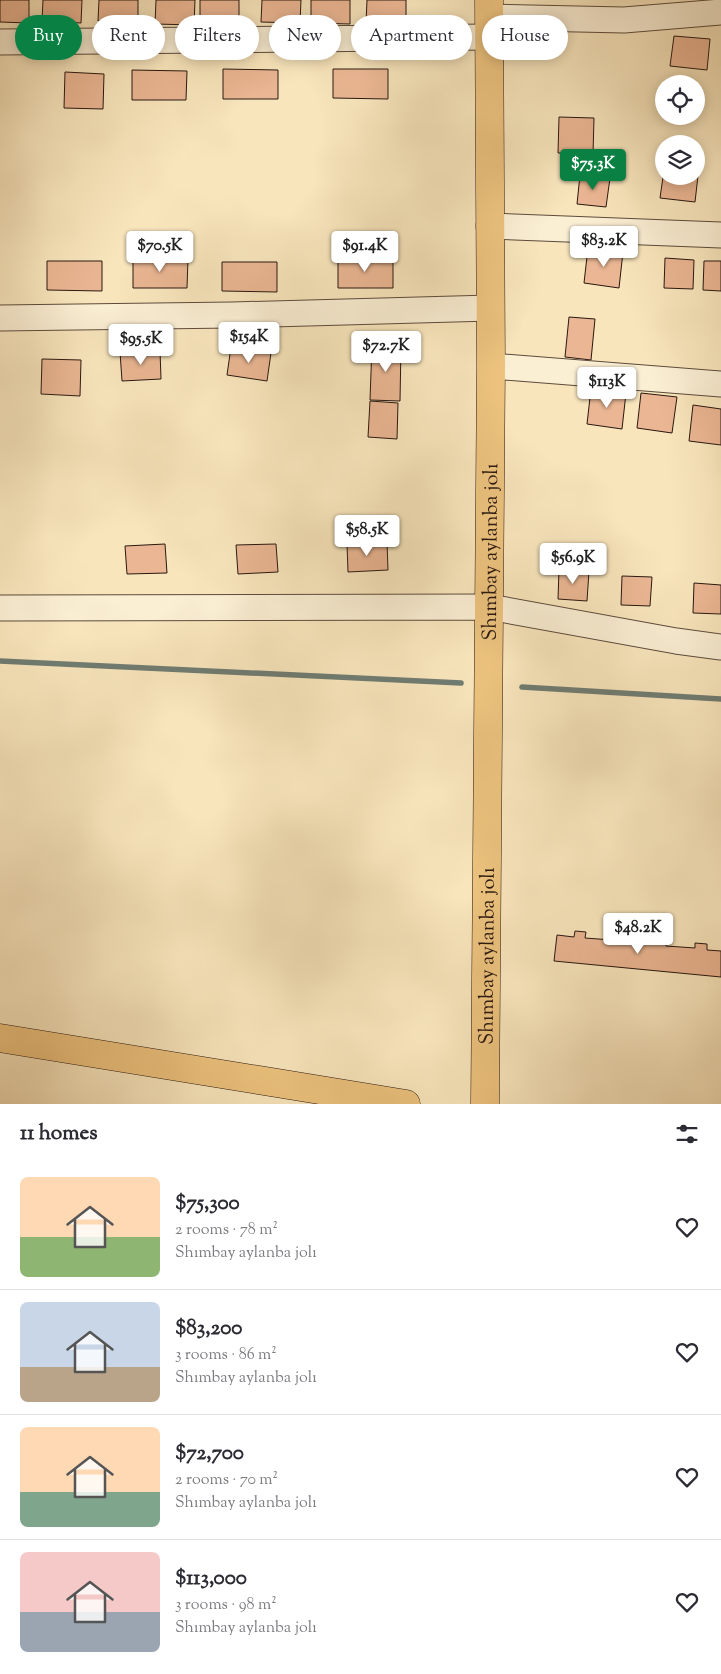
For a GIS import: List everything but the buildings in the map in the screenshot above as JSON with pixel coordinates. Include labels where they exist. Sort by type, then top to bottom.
[{"type":"main road","name":"Shımbay aylanba jolı","points":[[485,1104],[491,366],[489,60]]},
{"type":"main road","points":[[0,1038],[406,1104]]},
{"type":"street","points":[[568,19],[624,20],[721,12]]},
{"type":"street","points":[[0,42],[482,18]]},
{"type":"street","points":[[489,226],[721,235]]},
{"type":"street","points":[[0,318],[232,315],[491,308]]},
{"type":"street","points":[[491,366],[721,384]]},
{"type":"street","points":[[0,608],[489,606],[666,639],[721,646]]},
{"type":"waterway","points":[[0,661],[461,683]]},
{"type":"waterway","points":[[522,687],[721,699]]}]
